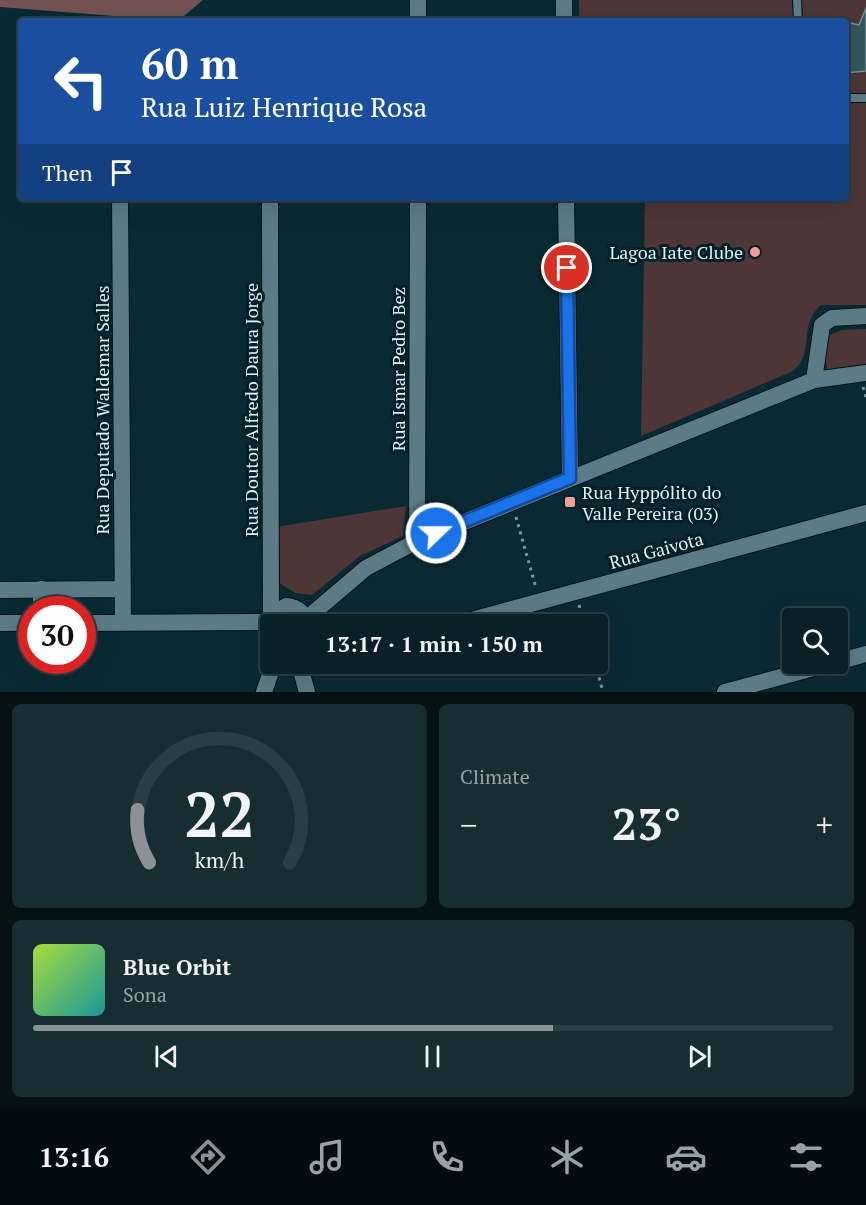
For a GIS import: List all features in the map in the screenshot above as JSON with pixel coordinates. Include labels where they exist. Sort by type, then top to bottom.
[{"type":"street","points":[[418,0],[418,18]]},
{"type":"street","points":[[564,0],[564,18]]},
{"type":"street","name":"Rua Deputado Waldemar Salles","points":[[120,201],[123,623]]},
{"type":"street","name":"Rua Doutor Alfredo Daura Jorge","points":[[270,201],[271,614]]},
{"type":"street","name":"Rua Ismar Pedro Bez","points":[[417,541],[418,201]]},
{"type":"street","points":[[566,201],[570,478]]},
{"type":"street","points":[[814,380],[822,326],[832,318],[866,316]]},
{"type":"street","points":[[315,614],[366,568],[417,541],[814,380],[866,373]]},
{"type":"street","name":"Rua Gaivota","points":[[495,614],[866,513]]},
{"type":"street","points":[[0,590],[123,589]]},
{"type":"street","points":[[40,590],[40,596]]},
{"type":"street","points":[[275,614],[286,606],[298,609],[301,614]]},
{"type":"street","points":[[0,623],[18,623]]},
{"type":"street","points":[[96,623],[260,623]]},
{"type":"street","points":[[848,659],[866,654]]},
{"type":"street","points":[[264,692],[270,674]]},
{"type":"street","points":[[307,674],[307,692]]},
{"type":"street","points":[[725,692],[791,674]]},
{"type":"lane","points":[[797,0],[798,18]]},
{"type":"lane","points":[[849,98],[866,98]]},
{"type":"path","points":[[512,502],[540,602]]},
{"type":"path","points":[[598,674],[603,692]]},
{"type":"shaded area","points":[[0,0],[203,0],[182,18],[140,18],[0,7]]},
{"type":"shaded area","name":"Lagoa Iate Clube","points":[[579,0],[866,0],[866,305],[821,305],[810,322],[804,356],[793,371],[641,436],[645,201],[849,201],[849,18],[579,18]]},
{"type":"shaded area","points":[[866,329],[866,367],[830,372],[827,369],[824,348],[830,335],[842,330]]},
{"type":"shaded area","points":[[406,506],[403,536],[360,556],[312,595],[295,593],[278,582],[276,527]]},
{"type":"building","points":[[866,8],[866,71],[849,73],[849,23],[859,25]]},
{"type":"place","name":"Lagoa Iate Clube","points":[[755,252]]},
{"type":"place","name":"Rua Hyppólito do Valle Pereira (03)","points":[[570,502]]},
{"type":"route","points":[[436,533],[570,478],[567,268]]}]
